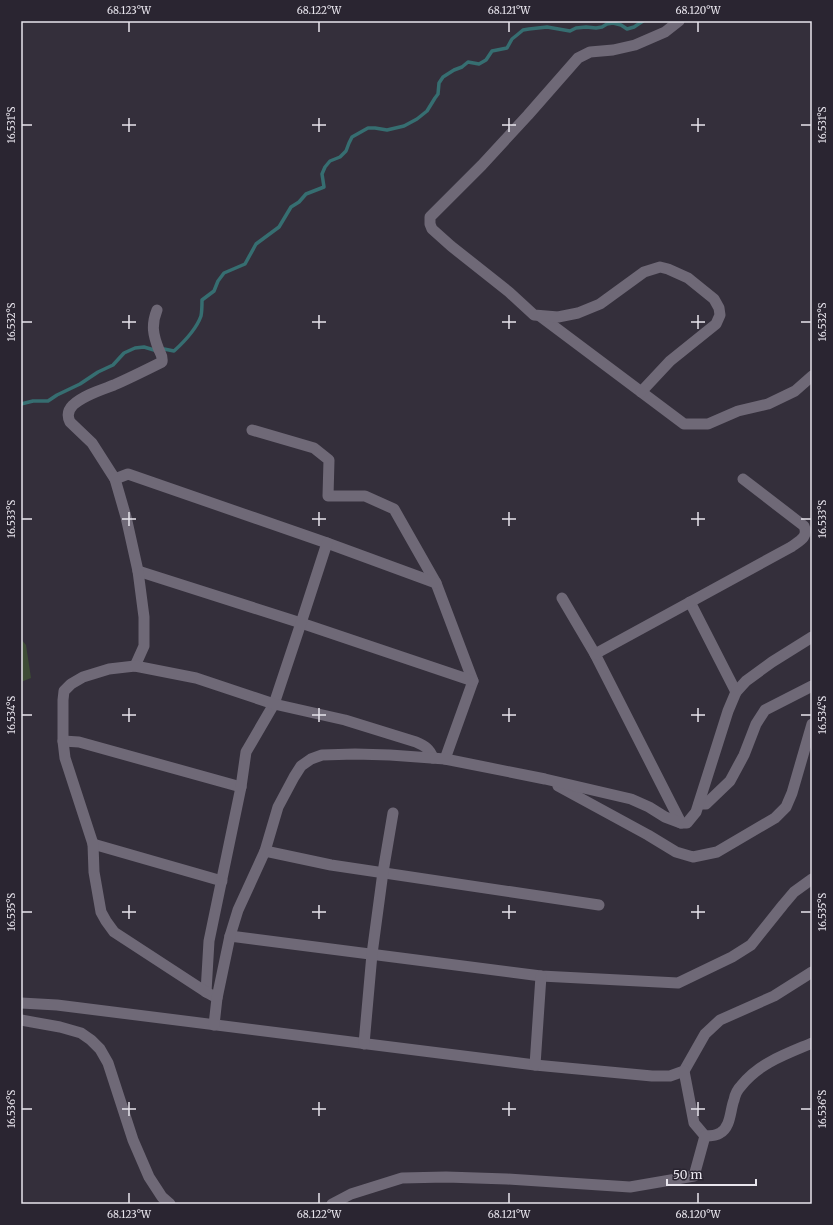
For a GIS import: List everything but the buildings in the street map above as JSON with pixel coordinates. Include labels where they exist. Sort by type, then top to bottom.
[{"type":"street","points":[[641,392],[670,361],[716,324],[720,315],[719,308],[714,299],[688,278],[660,267],[644,272],[600,304],[578,313],[558,317],[534,315],[451,246],[432,228],[430,224],[430,217],[482,165],[578,58],[590,52],[613,50],[635,45],[664,32],[679,21]]},
{"type":"street","points":[[135,666],[144,646],[144,617],[138,571],[126,517],[115,479],[92,443],[70,422],[68,418],[69,411],[74,405],[89,395],[162,362],[153,325],[157,310]]},
{"type":"street","points":[[539,316],[684,424],[708,424],[738,411],[768,404],[795,391],[812,376]]},
{"type":"street","points":[[252,430],[314,448],[329,460],[328,496],[365,496],[394,509],[436,583],[473,681],[445,759]]},
{"type":"street","points":[[115,479],[128,474],[436,583]]},
{"type":"street","points":[[595,654],[791,548],[805,536],[806,531],[804,526],[742,479]]},
{"type":"street","points":[[206,992],[209,941],[241,787],[246,752],[274,704],[326,543]]},
{"type":"street","points":[[138,571],[301,623],[473,681]]},
{"type":"street","points":[[562,598],[595,654],[681,824]]},
{"type":"street","points":[[690,602],[736,692]]},
{"type":"street","points":[[214,1025],[217,998],[230,936],[238,910],[265,851],[278,807],[301,766],[311,759],[322,755],[355,754],[445,759],[545,779],[631,799],[649,807],[664,817],[681,824],[688,822],[696,812],[728,711],[736,692],[746,681],[772,662],[812,637]]},
{"type":"street","points":[[217,998],[114,932],[101,912],[94,872],[93,844],[65,758],[63,741],[64,691],[71,684],[83,677],[109,669],[135,666],[196,678],[274,704],[345,720],[416,742],[426,747],[431,752],[433,758]]},
{"type":"street","points":[[699,804],[706,804],[730,781],[744,755],[756,724],[765,710],[812,686]]},
{"type":"street","points":[[545,779],[648,835],[676,852],[693,857],[717,852],[775,818],[786,807],[792,793],[812,724]]},
{"type":"street","points":[[63,741],[79,742],[241,787]]},
{"type":"street","points":[[364,1044],[372,954],[383,872],[393,814]]},
{"type":"street","points":[[93,844],[222,880]]},
{"type":"street","points":[[265,851],[330,865],[599,905]]},
{"type":"street","points":[[230,936],[541,976],[678,983],[732,957],[751,945],[794,892],[812,879]]},
{"type":"street","points":[[812,972],[774,996],[720,1020],[705,1034],[684,1071],[694,1123],[705,1136],[720,1134],[726,1129],[734,1099],[740,1086],[755,1071],[771,1061],[812,1043]]},
{"type":"street","points":[[535,1064],[541,976]]},
{"type":"street","points":[[21,1003],[57,1005],[364,1044],[652,1076],[670,1076],[684,1071]]},
{"type":"street","points":[[21,1020],[60,1026],[81,1033],[100,1049],[108,1063],[133,1140],[149,1177],[162,1196],[170,1204]]},
{"type":"street","points":[[332,1204],[351,1194],[402,1178],[446,1177],[507,1179],[630,1187],[694,1176],[705,1136]]},
{"type":"green space","points":[[21,639],[26,645],[31,678],[21,682]]},
{"type":"waterway","points":[[21,404],[33,401],[48,401],[113,365],[124,353],[135,348],[144,347],[154,350],[164,349],[174,351],[193,331],[201,316],[202,300],[214,291],[218,281],[224,273],[245,264],[256,244],[279,227],[291,207],[299,202],[306,194],[324,187],[322,174],[325,167],[330,161],[340,157],[346,151],[352,137],[368,128],[387,130],[404,126],[417,119],[427,111],[438,94],[439,83],[443,77],[454,70],[462,67],[468,62],[479,64],[486,60],[492,51],[507,48],[512,39],[523,30],[547,27],[570,31],[576,28],[602,27],[613,23],[621,25],[627,29],[634,27],[643,21]]}]
